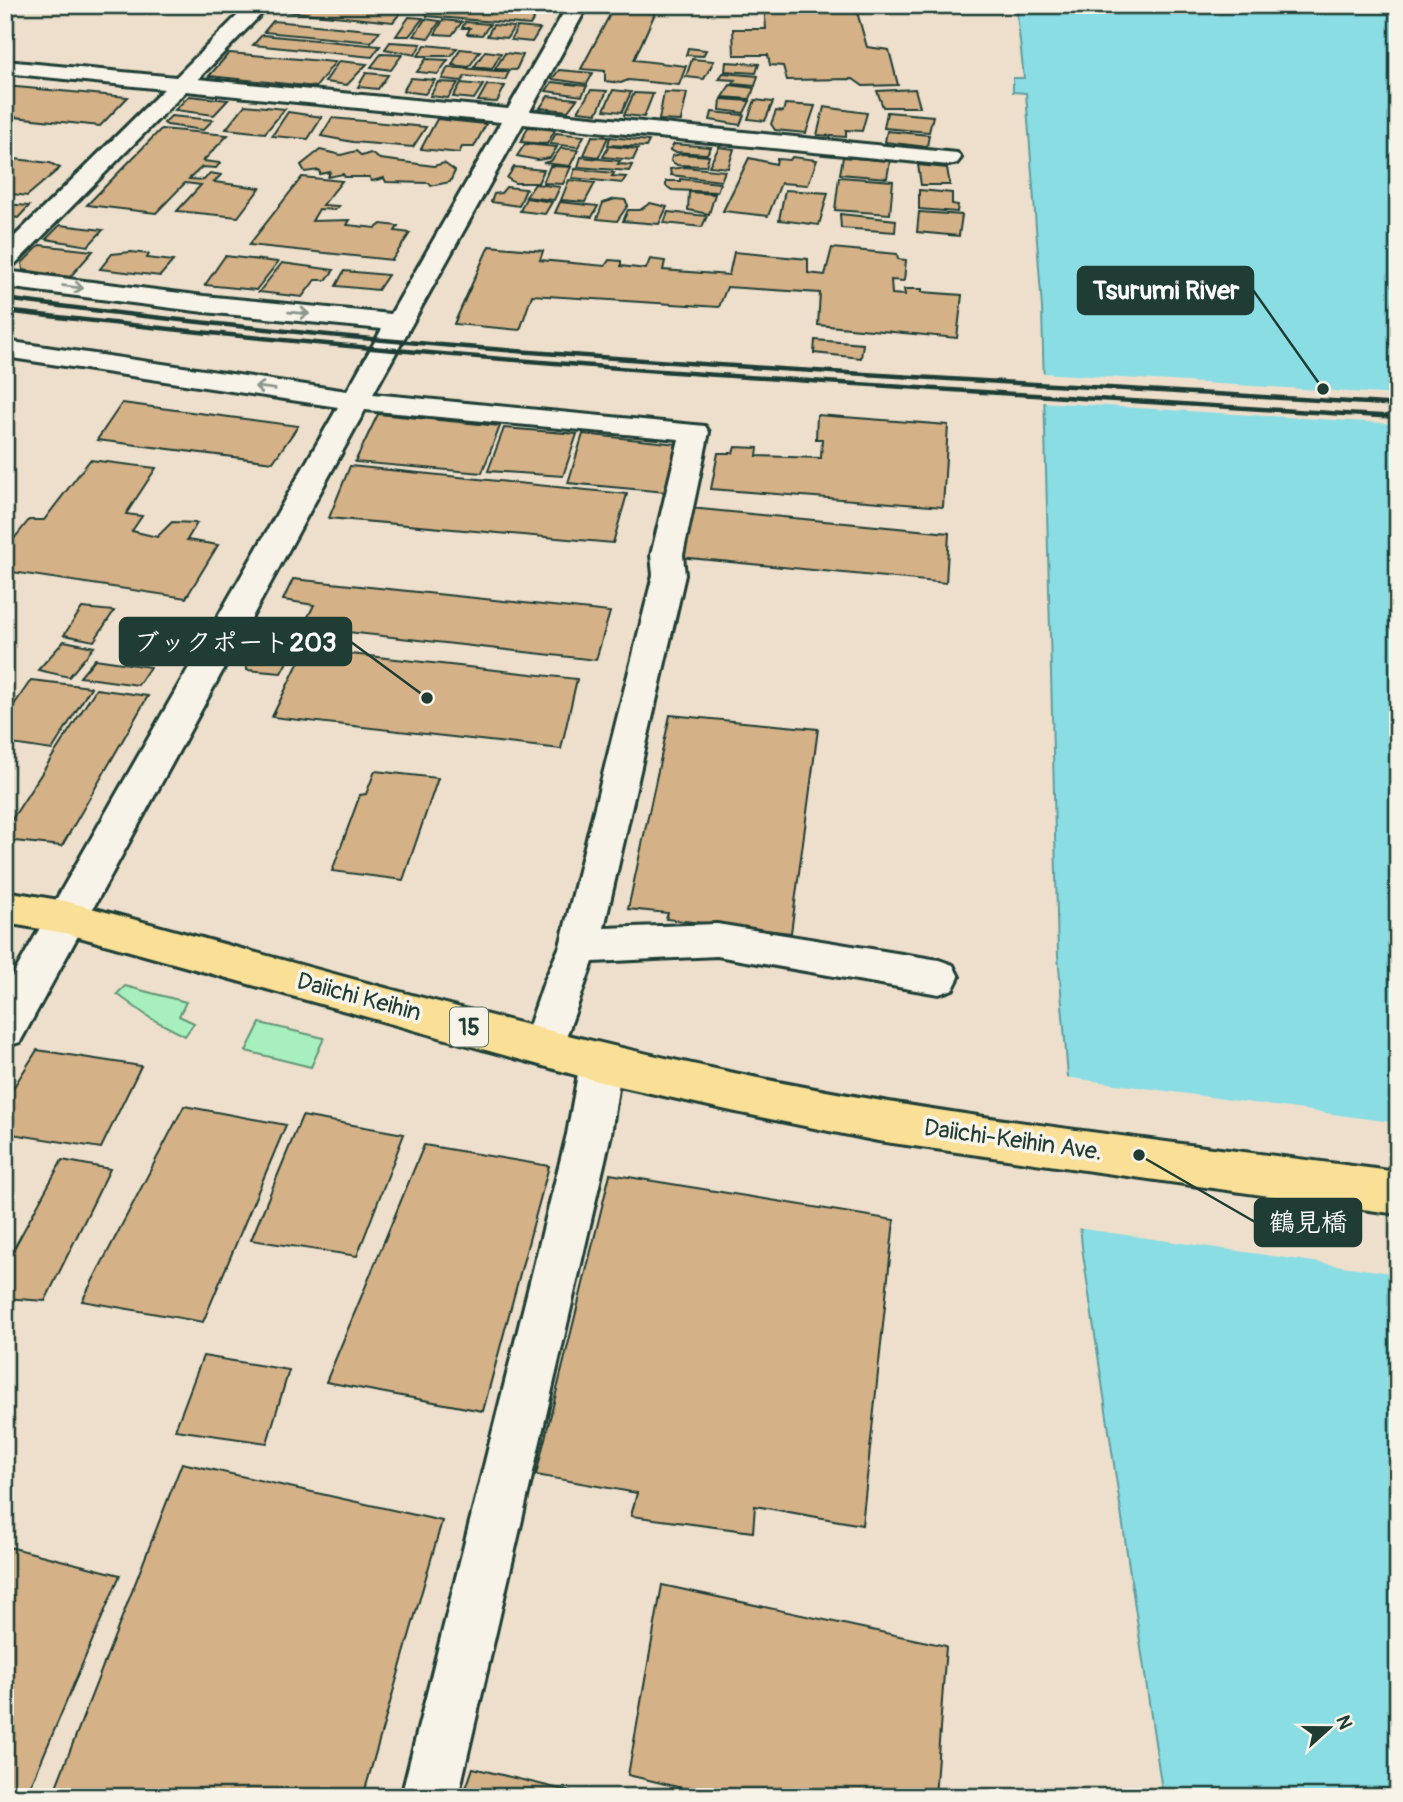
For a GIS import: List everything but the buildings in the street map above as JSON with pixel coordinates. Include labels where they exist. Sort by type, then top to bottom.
[{"type":"highway","name":"Daiichi Keihin","points":[[5,907],[65,918],[601,1063],[878,1121]]},
{"type":"highway","name":"Daiichi-Keihin Ave.","points":[[878,1121],[1398,1193]]},
{"type":"street","points":[[5,260],[260,5]]},
{"type":"street","points":[[5,1029],[578,5]]},
{"type":"street","points":[[5,67],[949,158]]},
{"type":"street","points":[[5,279],[204,304],[400,323]]},
{"type":"street","points":[[5,349],[357,401],[695,432],[667,555],[669,575],[580,946],[564,982],[543,1047]]},
{"type":"street","points":[[580,946],[717,940],[939,977]]},
{"type":"street","points":[[429,1797],[589,1134],[601,1063]]},
{"type":"green space","points":[[125,986],[186,1002],[179,1016],[194,1023],[185,1036],[150,1018],[117,994]]},
{"type":"green space","points":[[260,1023],[324,1038],[311,1067],[246,1051]]},
{"type":"water","points":[[1016,5],[1398,5],[1398,1797],[1163,1797],[1082,1247],[1058,955],[1042,308],[1026,93],[1013,92],[1013,78],[1024,78]]},
{"type":"pier","points":[[1041,373],[1398,395],[1398,424],[1041,402]]},
{"type":"pier","points":[[1065,1077],[1398,1123],[1398,1274],[1077,1228]]},
{"type":"railway","points":[[5,299],[178,320],[526,352],[1398,405]]},
{"type":"railway","points":[[5,311],[179,330],[527,361],[1398,417]]},
{"type":"place","name":"Tsurumi River","points":[[1323,389]]},
{"type":"place","name":"ブックポート203","points":[[427,698]]},
{"type":"place","name":"鶴見橋","points":[[1139,1155]]}]
